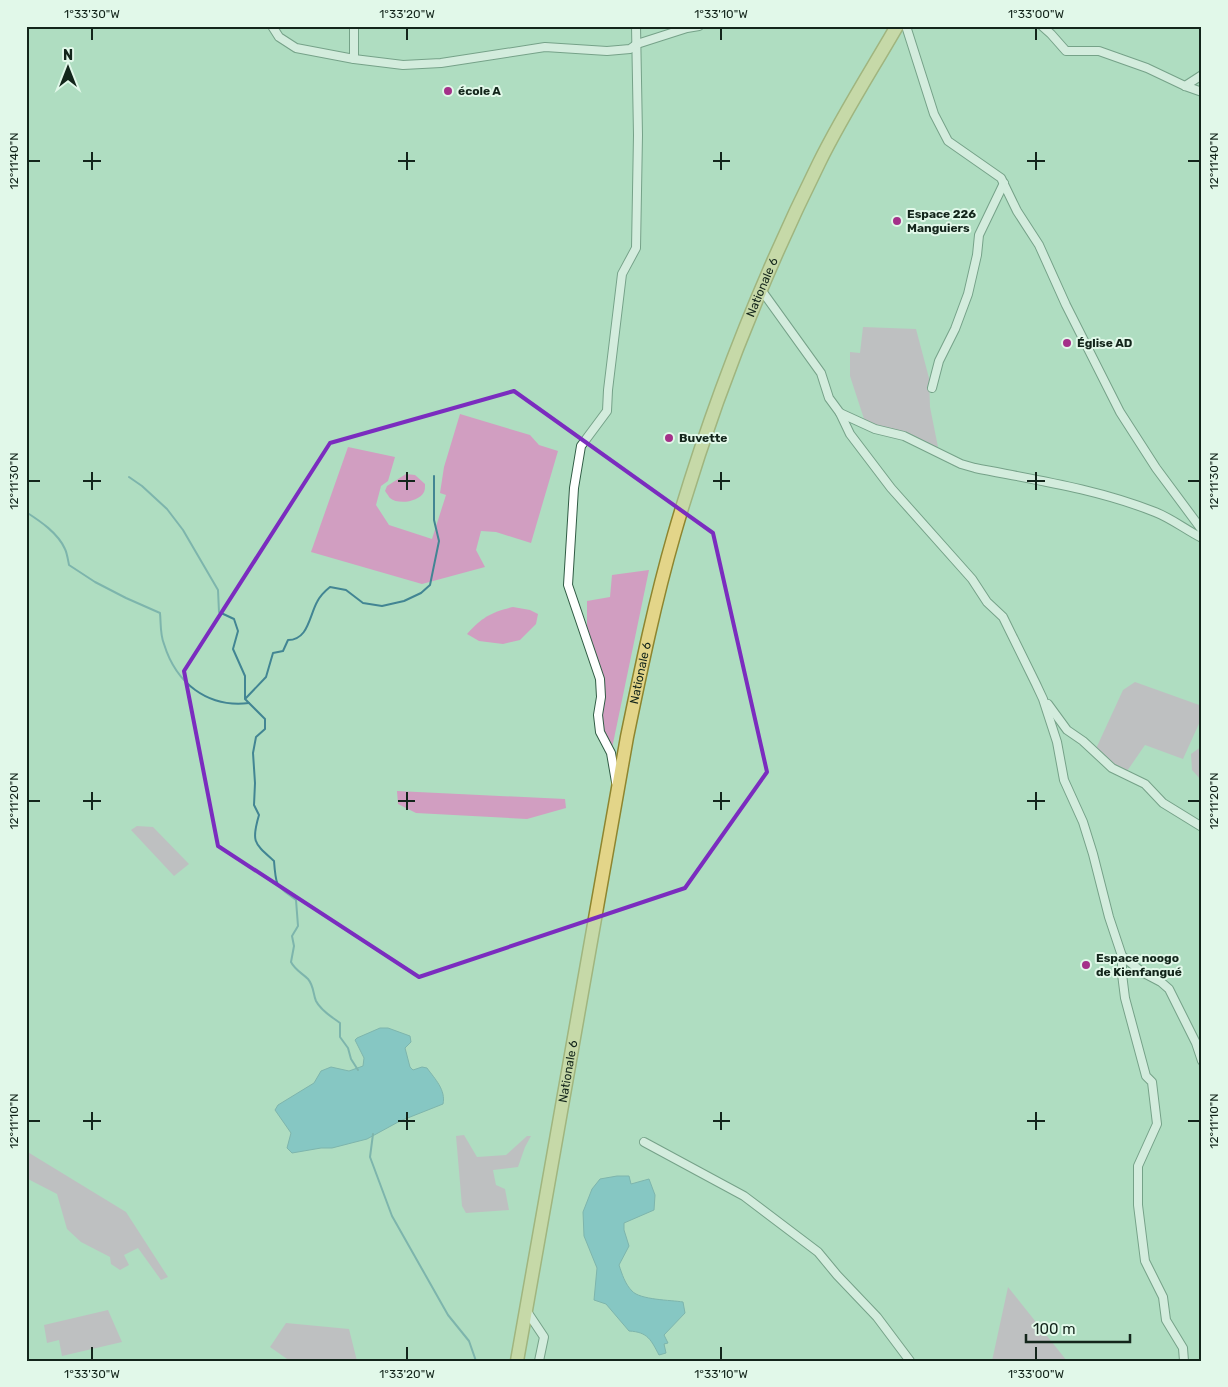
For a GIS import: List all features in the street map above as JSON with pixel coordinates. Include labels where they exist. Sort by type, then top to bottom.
[{"type":"main road","name":"Nationale 6","points":[[517,1361],[638,683],[674,536],[729,370],[820,162],[850,107],[906,28]]},
{"type":"street","points":[[272,26],[279,37],[296,48],[354,59],[403,65],[441,63],[544,48],[607,51],[630,49],[636,44],[681,28],[698,26]]},
{"type":"street","points":[[354,26],[354,59]]},
{"type":"street","points":[[618,790],[611,753],[600,732],[598,715],[600,679],[568,585],[574,488],[581,446],[607,411],[622,274],[636,248],[638,135],[636,26]]},
{"type":"street","points":[[1042,26],[1052,34],[1066,51],[1099,51],[1148,68],[1202,92]]},
{"type":"street","points":[[906,28],[934,114],[948,140],[1001,178],[1017,211],[1039,245],[1066,305],[1120,412],[1156,468],[1202,530]]},
{"type":"street","points":[[1185,86],[1202,75]]},
{"type":"street","points":[[932,388],[939,360],[956,328],[968,294],[977,255],[979,235],[1004,183]]},
{"type":"street","points":[[762,291],[821,373],[829,398],[840,413],[850,434],[891,488],[972,579],[987,602],[1003,617],[1043,699],[1057,742],[1064,780],[1083,822],[1093,854],[1109,917],[1122,956],[1125,998],[1146,1076],[1152,1082],[1157,1124],[1138,1166],[1138,1205],[1145,1261],[1163,1297],[1166,1320],[1183,1348],[1184,1361]]},
{"type":"street","points":[[840,413],[875,429],[904,436],[961,464],[1075,487],[1117,498],[1157,513],[1202,538]]},
{"type":"street","points":[[1043,699],[1068,730],[1112,768],[1145,784],[1163,803],[1202,827]]},
{"type":"street","points":[[1122,956],[1136,969],[1161,982],[1169,989],[1196,1043],[1202,1061]]},
{"type":"street","points":[[644,1142],[744,1196],[818,1252],[877,1317],[910,1361]]},
{"type":"street","points":[[526,1310],[544,1336],[539,1361]]},
{"type":"highlighted area","points":[[514,391],[713,533],[767,772],[685,888],[419,977],[218,846],[184,671],[330,443]]},
{"type":"shaded area","points":[[863,327],[916,329],[929,378],[930,407],[939,452],[866,425],[850,376],[850,352],[860,353]]},
{"type":"shaded area","points":[[460,414],[530,435],[539,445],[558,451],[531,543],[496,532],[481,531],[476,550],[485,567],[422,584],[311,552],[348,447],[395,457],[388,481],[381,486],[376,505],[389,525],[432,539],[446,495],[440,493],[444,467]]},
{"type":"shaded area","points":[[406,474],[415,475],[425,484],[424,492],[418,498],[403,502],[390,498],[385,491],[387,486]]},
{"type":"shaded area","points":[[649,570],[611,753],[600,732],[600,679],[587,640],[587,601],[610,597],[612,575]]},
{"type":"shaded area","points":[[513,607],[530,610],[538,614],[536,624],[520,640],[503,644],[479,641],[467,634],[488,616]]},
{"type":"shaded area","points":[[1135,682],[1202,706],[1202,717],[1183,759],[1145,745],[1125,774],[1094,753],[1123,690]]},
{"type":"shaded area","points":[[1202,746],[1202,781],[1192,770],[1191,754]]},
{"type":"shaded area","points":[[397,791],[565,799],[566,808],[527,819],[416,813],[398,804]]},
{"type":"shaded area","points":[[137,826],[153,827],[189,864],[174,876],[131,830]]},
{"type":"shaded area","points":[[464,1135],[477,1157],[506,1155],[527,1136],[531,1136],[518,1167],[493,1170],[496,1185],[505,1189],[509,1210],[466,1213],[462,1206],[456,1136]]},
{"type":"shaded area","points":[[26,1151],[126,1212],[168,1277],[161,1280],[138,1248],[124,1255],[129,1265],[120,1270],[111,1264],[110,1257],[81,1242],[67,1229],[57,1194],[26,1178]]},
{"type":"shaded area","points":[[1008,1287],[1067,1361],[992,1361]]},
{"type":"shaded area","points":[[108,1310],[122,1342],[62,1356],[59,1340],[47,1343],[44,1325]]},
{"type":"shaded area","points":[[286,1323],[349,1329],[357,1361],[290,1361],[270,1347]]},
{"type":"water","points":[[380,1028],[388,1028],[410,1036],[411,1042],[405,1048],[410,1067],[413,1070],[422,1067],[427,1068],[441,1089],[444,1099],[443,1104],[400,1121],[367,1139],[332,1148],[292,1153],[287,1148],[291,1133],[275,1110],[278,1105],[314,1083],[321,1071],[331,1067],[349,1071],[363,1066],[364,1058],[355,1040]]},
{"type":"water","points":[[629,1176],[631,1184],[649,1179],[655,1195],[654,1210],[624,1223],[629,1246],[619,1265],[626,1282],[636,1294],[656,1299],[683,1302],[685,1313],[664,1335],[668,1343],[664,1344],[666,1353],[659,1355],[654,1345],[645,1335],[629,1331],[606,1304],[594,1300],[597,1268],[584,1236],[583,1212],[592,1189],[600,1179]]},
{"type":"waterway","points":[[246,698],[266,677],[273,653],[283,651],[288,640],[295,639],[304,632],[318,600],[330,587],[346,590],[363,603],[382,606],[404,601],[421,593],[430,585],[439,541],[434,520],[434,476]]},
{"type":"waterway","points":[[129,477],[167,509],[183,530],[218,590],[219,612],[234,619],[238,631],[233,649],[245,676],[245,699],[265,719],[265,729],[256,737],[253,753],[254,805],[259,815],[255,831],[256,841],[258,846],[274,861],[278,885],[296,900],[298,926],[292,936],[294,946],[291,962],[310,982],[316,1001],[321,1008],[340,1023],[340,1037],[348,1048],[351,1059],[358,1070]]},
{"type":"waterway","points":[[26,512],[43,523],[58,538],[66,551],[69,565],[95,582],[160,613],[162,637],[169,658],[176,670],[195,690],[207,697],[220,701],[234,704],[249,703]]},
{"type":"waterway","points":[[373,1134],[370,1157],[392,1216],[448,1315],[469,1341],[476,1361]]},
{"type":"place","name":"école A","points":[[448,91]]},
{"type":"place","name":"Espace 226 Manguiers","points":[[897,221]]},
{"type":"place","name":"Église AD","points":[[1067,343]]},
{"type":"place","name":"Buvette","points":[[669,438]]},
{"type":"place","name":"Espace noogo de Kienfangué","points":[[1086,965]]}]
